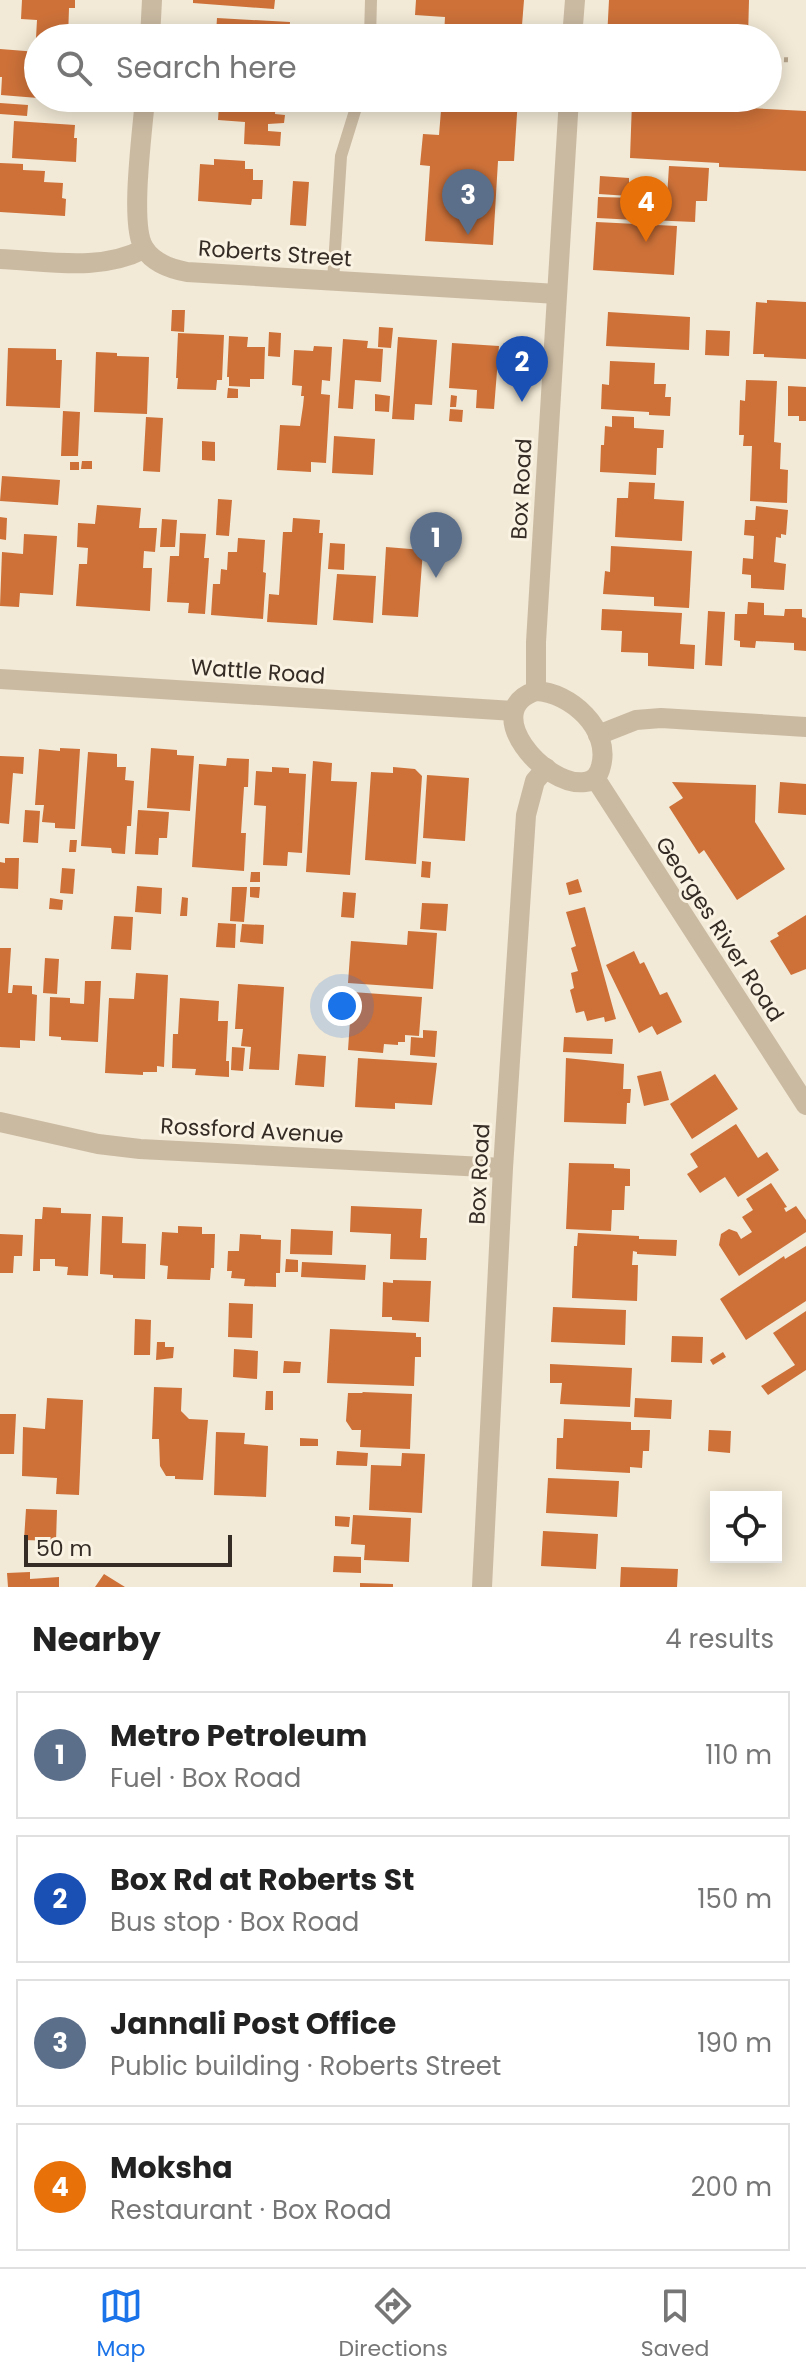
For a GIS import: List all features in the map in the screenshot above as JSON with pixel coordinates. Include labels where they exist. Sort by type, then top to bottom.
[{"type":"street","points":[[151,24],[152,0]]},
{"type":"street","points":[[573,24],[575,0]]},
{"type":"street","points":[[0,259],[83,263],[119,260],[144,249],[137,222],[144,112]]},
{"type":"street","name":"Box Road","points":[[536,691],[536,642],[568,112]]},
{"type":"street","name":"Roberts Street","points":[[144,249],[161,263],[187,272],[557,294]]},
{"type":"street","name":"Wattle Road","points":[[0,679],[513,711]]},
{"type":"street","points":[[536,691],[547,691],[570,702],[591,722],[598,735],[603,758],[601,771],[588,782],[577,782],[565,780],[546,768],[535,760],[517,735],[513,711],[526,694],[536,691]]},
{"type":"street","points":[[598,735],[636,720],[661,718],[806,727]]},
{"type":"street","name":"Box Road","points":[[482,1587],[503,1168],[526,815],[535,781],[546,768]]},
{"type":"street","name":"Georges River Road","points":[[595,778],[806,1105]]},
{"type":"street","name":"Rossford Avenue","points":[[0,1122],[98,1144],[140,1149],[503,1168]]},
{"type":"lane","points":[[370,24],[371,0]]},
{"type":"lane","points":[[333,281],[341,156],[355,112]]},
{"type":"path","points":[[782,60],[791,60]]},
{"type":"building","points":[[22,0],[75,0],[75,8],[69,8],[68,24],[37,24],[37,20],[21,19]]},
{"type":"building","points":[[193,0],[275,0],[274,9],[193,3]]},
{"type":"building","points":[[416,0],[524,0],[522,24],[445,24],[445,17],[415,15]]},
{"type":"building","points":[[609,0],[749,0],[748,24],[608,24]]},
{"type":"building","points":[[217,18],[290,22],[290,24],[217,24]]},
{"type":"building","points":[[0,49],[24,51],[24,97],[1,95]]},
{"type":"building","points":[[0,103],[24,105],[24,112],[27,112],[27,116],[0,114]]},
{"type":"building","points":[[806,111],[806,171],[719,167],[719,163],[630,158],[632,112]]},
{"type":"building","points":[[219,112],[275,112],[285,115],[284,123],[268,124],[268,131],[281,132],[280,146],[244,144],[245,122],[218,120]]},
{"type":"building","points":[[441,112],[517,112],[514,161],[498,161],[493,245],[425,241],[430,166],[420,165],[423,134],[439,135]]},
{"type":"building","points":[[14,121],[75,125],[76,162],[12,158]]},
{"type":"building","points":[[214,159],[245,161],[245,169],[253,169],[253,180],[263,180],[262,199],[252,199],[251,205],[198,201],[200,164],[214,165]]},
{"type":"building","points":[[0,163],[23,164],[23,170],[45,171],[44,182],[63,183],[65,216],[0,212]]},
{"type":"building","points":[[669,166],[709,168],[707,201],[696,201],[695,222],[648,220],[650,196],[667,197]]},
{"type":"building","points":[[600,176],[629,178],[629,196],[599,194]]},
{"type":"building","points":[[293,181],[309,182],[306,226],[290,225]]},
{"type":"building","points":[[598,197],[637,198],[636,220],[597,218]]},
{"type":"building","points":[[596,222],[677,226],[674,275],[593,270]]},
{"type":"building","points":[[767,300],[806,302],[806,359],[753,354],[756,302],[767,303]]},
{"type":"building","points":[[172,310],[185,310],[184,332],[171,331]]},
{"type":"building","points":[[608,312],[690,317],[689,350],[606,346]]},
{"type":"building","points":[[379,327],[393,328],[391,348],[378,347]]},
{"type":"building","points":[[706,330],[730,331],[729,356],[705,355]]},
{"type":"building","points":[[269,332],[281,333],[280,357],[268,356]]},
{"type":"building","points":[[178,333],[224,335],[222,380],[217,380],[216,390],[177,389]]},
{"type":"building","points":[[229,336],[248,337],[247,347],[265,347],[264,379],[250,379],[250,387],[229,386]]},
{"type":"building","points":[[398,337],[437,340],[432,405],[415,404],[414,420],[392,419]]},
{"type":"building","points":[[343,339],[368,341],[367,348],[383,349],[381,382],[355,380],[353,409],[338,408]]},
{"type":"building","points":[[452,343],[499,346],[494,409],[476,408],[477,390],[449,388]]},
{"type":"building","points":[[314,346],[332,347],[330,381],[322,380],[321,394],[330,395],[326,463],[311,462],[311,472],[277,470],[280,425],[300,426],[303,406],[302,386],[292,385],[294,350],[313,351]]},
{"type":"building","points":[[8,348],[56,349],[56,360],[62,360],[60,408],[6,406]]},
{"type":"building","points":[[96,352],[149,357],[147,414],[94,412]]},
{"type":"building","points":[[610,361],[655,363],[654,384],[666,384],[665,397],[671,397],[670,416],[601,409],[602,384],[609,385]]},
{"type":"building","points":[[746,380],[777,381],[774,442],[781,443],[780,469],[788,470],[787,503],[750,501],[752,446],[743,446],[744,435],[739,435],[740,400],[745,401]]},
{"type":"building","points":[[788,386],[806,387],[806,421],[799,421],[799,416],[788,416]]},
{"type":"building","points":[[228,388],[238,389],[238,398],[227,398]]},
{"type":"building","points":[[375,394],[390,396],[389,412],[375,411]]},
{"type":"building","points":[[451,395],[457,396],[456,407],[450,407]]},
{"type":"building","points":[[450,409],[463,410],[462,422],[449,421]]},
{"type":"building","points":[[63,411],[80,412],[78,456],[61,456]]},
{"type":"building","points":[[612,416],[634,417],[634,428],[664,430],[663,448],[657,448],[656,475],[600,472],[605,426],[612,427]]},
{"type":"building","points":[[146,417],[163,418],[160,472],[143,471]]},
{"type":"building","points":[[334,436],[375,439],[373,475],[332,473]]},
{"type":"building","points":[[202,441],[215,442],[215,461],[202,460]]},
{"type":"building","points":[[82,461],[92,461],[92,469],[81,469]]},
{"type":"building","points":[[70,462],[79,462],[79,470],[70,470]]},
{"type":"building","points":[[2,476],[60,480],[58,505],[0,501]]},
{"type":"building","points":[[629,482],[655,483],[654,499],[684,501],[682,541],[615,537],[617,498],[628,498]]},
{"type":"building","points":[[218,499],[232,500],[229,536],[216,535]]},
{"type":"building","points":[[97,505],[141,508],[139,528],[157,528],[155,552],[144,551],[143,568],[152,568],[150,611],[76,606],[79,564],[87,564],[88,548],[77,547],[78,523],[95,524]]},
{"type":"building","points":[[756,506],[788,510],[786,535],[776,537],[774,562],[786,564],[784,590],[751,588],[751,575],[742,574],[743,558],[753,559],[754,536],[744,535],[745,520],[755,520]]},
{"type":"building","points":[[0,517],[7,518],[6,540],[0,539]]},
{"type":"building","points":[[293,518],[320,520],[319,533],[323,533],[317,625],[267,622],[269,594],[279,595],[283,532],[292,532]]},
{"type":"building","points":[[162,519],[177,520],[175,547],[160,547]]},
{"type":"building","points":[[180,533],[206,534],[204,558],[209,558],[205,614],[188,613],[189,603],[167,602],[170,556],[179,556]]},
{"type":"building","points":[[24,534],[57,536],[53,595],[20,593],[19,607],[0,606],[2,552],[23,554]]},
{"type":"building","points":[[238,538],[265,540],[263,619],[211,615],[213,584],[220,584],[221,569],[227,570],[228,552],[237,552]]},
{"type":"building","points":[[330,543],[345,544],[344,570],[328,569]]},
{"type":"building","points":[[611,546],[692,551],[689,608],[654,606],[654,597],[603,594],[605,571],[610,572]]},
{"type":"building","points":[[386,547],[423,550],[418,617],[382,615]]},
{"type":"building","points":[[337,574],[376,576],[373,623],[333,620]]},
{"type":"building","points":[[748,602],[764,603],[764,615],[784,616],[785,609],[802,609],[802,617],[806,618],[806,651],[794,650],[794,643],[756,641],[755,648],[740,647],[740,641],[734,640],[735,614],[747,614]]},
{"type":"building","points":[[602,609],[682,613],[680,644],[695,645],[694,669],[648,666],[648,653],[621,652],[622,631],[601,630]]},
{"type":"building","points":[[708,611],[725,612],[722,666],[705,665]]},
{"type":"building","points":[[60,748],[80,749],[75,829],[55,828],[55,823],[42,822],[44,805],[35,805],[39,749],[60,751]]},
{"type":"building","points":[[151,748],[177,750],[177,755],[194,756],[190,811],[147,808]]},
{"type":"building","points":[[88,752],[117,754],[117,767],[126,767],[125,780],[134,781],[131,826],[127,826],[125,854],[112,853],[111,848],[81,846]]},
{"type":"building","points":[[0,756],[24,757],[23,774],[13,773],[9,824],[0,823]]},
{"type":"building","points":[[227,758],[249,759],[241,833],[246,833],[244,871],[192,867],[199,764],[226,766]]},
{"type":"building","points":[[313,761],[332,763],[331,781],[357,782],[350,875],[306,872]]},
{"type":"building","points":[[272,767],[289,768],[289,773],[306,774],[302,853],[288,852],[287,866],[263,865],[266,806],[254,805],[256,771],[272,772]]},
{"type":"building","points":[[393,767],[415,769],[422,776],[416,864],[365,860],[371,772],[393,773]]},
{"type":"building","points":[[427,775],[469,778],[465,841],[423,838]]},
{"type":"building","points":[[672,782],[756,785],[755,822],[785,869],[737,900],[704,850],[699,854],[669,807],[683,798]]},
{"type":"building","points":[[780,782],[806,784],[806,815],[778,813]]},
{"type":"building","points":[[25,810],[40,811],[38,843],[23,842]]},
{"type":"building","points":[[138,810],[169,812],[167,838],[159,838],[158,855],[135,854]]},
{"type":"building","points":[[70,840],[77,840],[76,852],[69,852]]},
{"type":"building","points":[[5,858],[19,858],[18,889],[0,888],[0,862],[5,863]]},
{"type":"building","points":[[422,861],[431,862],[430,878],[421,877]]},
{"type":"building","points":[[62,868],[75,869],[73,894],[60,893]]},
{"type":"building","points":[[251,872],[260,872],[260,882],[250,882]]},
{"type":"building","points":[[578,879],[582,892],[569,895],[566,883]]},
{"type":"building","points":[[137,886],[162,888],[161,914],[135,912]]},
{"type":"building","points":[[232,887],[247,887],[244,922],[230,921]]},
{"type":"building","points":[[250,887],[260,887],[259,898],[250,897]]},
{"type":"building","points":[[343,892],[356,893],[354,918],[341,917]]},
{"type":"building","points":[[182,897],[188,898],[187,916],[180,916]]},
{"type":"building","points":[[50,898],[63,900],[62,910],[49,909]]},
{"type":"building","points":[[422,903],[448,904],[446,931],[420,929]]},
{"type":"building","points":[[585,907],[616,1019],[605,1022],[604,1017],[587,1021],[584,1011],[576,1013],[570,990],[574,988],[571,973],[578,971],[571,948],[576,946],[566,912]]},
{"type":"building","points":[[806,915],[806,969],[791,975],[770,941]]},
{"type":"building","points":[[114,916],[133,917],[131,950],[111,949]]},
{"type":"building","points":[[218,923],[236,924],[235,948],[216,947]]},
{"type":"building","points":[[242,924],[264,925],[263,944],[240,942]]},
{"type":"building","points":[[408,931],[437,933],[433,989],[348,983],[351,941],[407,945]]},
{"type":"building","points":[[0,948],[11,948],[8,993],[12,993],[13,985],[32,986],[32,994],[37,995],[35,1041],[20,1040],[20,1048],[0,1047]]},
{"type":"building","points":[[634,951],[640,964],[644,962],[660,995],[667,992],[682,1022],[657,1035],[652,1026],[639,1033],[606,965]]},
{"type":"building","points":[[45,958],[59,959],[57,994],[43,993]]},
{"type":"building","points":[[136,973],[168,975],[164,1067],[157,1066],[157,1072],[143,1072],[143,1075],[105,1073],[109,998],[134,999]]},
{"type":"building","points":[[85,981],[101,981],[98,1042],[61,1040],[61,1037],[49,1036],[50,997],[70,998],[70,1003],[84,1004]]},
{"type":"building","points":[[238,984],[284,987],[279,1070],[249,1069],[251,1047],[241,1046],[243,1029],[235,1029]]},
{"type":"building","points":[[352,992],[422,997],[419,1036],[405,1035],[405,1042],[398,1042],[398,1045],[384,1044],[383,1053],[348,1050]]},
{"type":"building","points":[[180,998],[219,1001],[218,1021],[228,1021],[226,1061],[229,1061],[229,1077],[195,1075],[196,1069],[172,1068],[173,1034],[178,1034]]},
{"type":"building","points":[[423,1030],[437,1031],[435,1057],[410,1055],[411,1037],[423,1038]]},
{"type":"building","points":[[564,1037],[613,1039],[612,1054],[563,1052]]},
{"type":"building","points":[[232,1047],[245,1048],[243,1071],[231,1070]]},
{"type":"building","points":[[298,1054],[326,1056],[324,1087],[295,1085]]},
{"type":"building","points":[[358,1058],[437,1063],[432,1105],[395,1103],[395,1109],[355,1107]]},
{"type":"building","points":[[566,1058],[624,1064],[623,1089],[631,1089],[626,1124],[564,1122]]},
{"type":"building","points":[[661,1071],[669,1100],[644,1106],[637,1076]]},
{"type":"building","points":[[715,1074],[738,1109],[692,1139],[670,1104]]},
{"type":"building","points":[[736,1124],[758,1158],[767,1152],[779,1170],[738,1197],[725,1177],[700,1193],[687,1174],[698,1167],[690,1154]]},
{"type":"building","points":[[569,1163],[614,1164],[614,1168],[630,1169],[630,1186],[625,1186],[624,1210],[612,1210],[611,1231],[566,1229]]},
{"type":"building","points":[[771,1183],[787,1207],[784,1208],[786,1212],[796,1206],[806,1220],[806,1232],[739,1276],[719,1245],[721,1234],[729,1229],[737,1232],[741,1239],[752,1232],[742,1217],[753,1210],[746,1199]]},
{"type":"building","points":[[351,1206],[422,1209],[420,1238],[427,1238],[426,1260],[390,1259],[391,1234],[350,1232]]},
{"type":"building","points":[[43,1207],[61,1208],[61,1213],[91,1214],[88,1276],[67,1275],[68,1267],[55,1266],[55,1259],[40,1259],[40,1271],[33,1271],[35,1219],[42,1219]]},
{"type":"building","points":[[102,1216],[123,1217],[122,1243],[146,1244],[145,1279],[113,1278],[113,1275],[100,1274]]},
{"type":"building","points":[[178,1226],[202,1227],[202,1234],[215,1234],[214,1268],[211,1268],[210,1280],[167,1279],[168,1266],[160,1265],[162,1232],[178,1233]]},
{"type":"building","points":[[291,1229],[333,1231],[332,1255],[290,1254]]},
{"type":"building","points":[[578,1233],[677,1240],[676,1256],[637,1254],[633,1251],[632,1265],[638,1265],[637,1301],[572,1298],[574,1246],[577,1246]]},
{"type":"building","points":[[0,1234],[23,1235],[22,1256],[14,1256],[13,1273],[0,1273]]},
{"type":"building","points":[[240,1234],[281,1240],[280,1273],[276,1273],[276,1287],[244,1286],[245,1279],[231,1278],[232,1271],[227,1271],[228,1251],[239,1251]]},
{"type":"building","points":[[806,1246],[806,1301],[746,1340],[720,1299],[784,1256],[785,1259]]},
{"type":"building","points":[[286,1259],[298,1260],[298,1272],[285,1272]]},
{"type":"building","points":[[302,1262],[366,1265],[365,1280],[301,1277]]},
{"type":"building","points":[[393,1280],[431,1281],[429,1322],[382,1317],[383,1282],[393,1283]]},
{"type":"building","points":[[229,1303],[253,1304],[252,1338],[228,1337]]},
{"type":"building","points":[[553,1307],[626,1310],[625,1345],[551,1342]]},
{"type":"building","points":[[806,1311],[806,1370],[768,1395],[761,1386],[795,1365],[773,1333]]},
{"type":"building","points":[[135,1319],[151,1320],[150,1355],[134,1355]]},
{"type":"building","points":[[330,1329],[416,1333],[416,1337],[421,1337],[421,1357],[415,1357],[414,1386],[327,1383]]},
{"type":"building","points":[[672,1336],[703,1337],[702,1363],[671,1362]]},
{"type":"building","points":[[157,1342],[165,1342],[165,1347],[174,1347],[173,1358],[156,1360]]},
{"type":"building","points":[[234,1349],[258,1351],[257,1379],[233,1377]]},
{"type":"building","points":[[723,1352],[726,1357],[713,1365],[710,1360]]},
{"type":"building","points":[[284,1361],[301,1362],[300,1373],[283,1373]]},
{"type":"building","points":[[550,1364],[632,1368],[630,1407],[560,1404],[562,1383],[550,1383]]},
{"type":"building","points":[[154,1387],[182,1388],[181,1411],[189,1419],[208,1420],[203,1480],[175,1479],[175,1476],[166,1476],[160,1466],[159,1439],[152,1439]]},
{"type":"building","points":[[266,1391],[273,1391],[273,1410],[265,1410]]},
{"type":"building","points":[[348,1393],[412,1394],[410,1449],[360,1447],[361,1430],[352,1430],[346,1421]]},
{"type":"building","points":[[47,1398],[83,1400],[79,1495],[56,1494],[57,1478],[22,1476],[23,1427],[45,1429]]},
{"type":"building","points":[[635,1398],[672,1400],[671,1419],[634,1417]]},
{"type":"building","points":[[0,1414],[16,1414],[14,1454],[0,1454]]},
{"type":"building","points":[[564,1419],[631,1422],[631,1430],[650,1430],[649,1451],[643,1451],[642,1468],[630,1467],[630,1473],[556,1469],[557,1438],[563,1438]]},
{"type":"building","points":[[709,1430],[731,1431],[730,1453],[708,1451]]},
{"type":"building","points":[[216,1432],[245,1433],[244,1444],[268,1446],[266,1497],[214,1495]]},
{"type":"building","points":[[300,1438],[318,1439],[318,1446],[300,1446]]},
{"type":"building","points":[[337,1451],[368,1453],[367,1466],[336,1465]]},
{"type":"building","points":[[402,1453],[425,1454],[422,1513],[369,1510],[371,1465],[401,1466]]},
{"type":"building","points":[[548,1478],[619,1481],[617,1517],[546,1513]]},
{"type":"building","points":[[26,1509],[57,1510],[56,1541],[24,1540]]},
{"type":"building","points":[[353,1515],[411,1518],[409,1562],[364,1560],[365,1545],[351,1544]]},
{"type":"building","points":[[335,1516],[350,1517],[349,1527],[335,1526]]},
{"type":"building","points":[[543,1531],[598,1534],[596,1569],[541,1566]]},
{"type":"building","points":[[334,1556],[361,1557],[361,1573],[333,1572]]},
{"type":"building","points":[[621,1567],[678,1569],[677,1587],[620,1587]]},
{"type":"building","points":[[30,1572],[30,1579],[59,1577],[59,1587],[8,1587],[7,1573]]},
{"type":"building","points":[[104,1574],[125,1587],[95,1587]]},
{"type":"building","points":[[360,1583],[393,1584],[393,1587],[360,1587]]},
{"type":"place","name":"Jannali Post Office","points":[[468,235]]},
{"type":"place","name":"Moksha","points":[[646,242]]},
{"type":"place","name":"Box Rd at Roberts St","points":[[522,402]]},
{"type":"place","name":"Metro Petroleum","points":[[436,578]]}]
